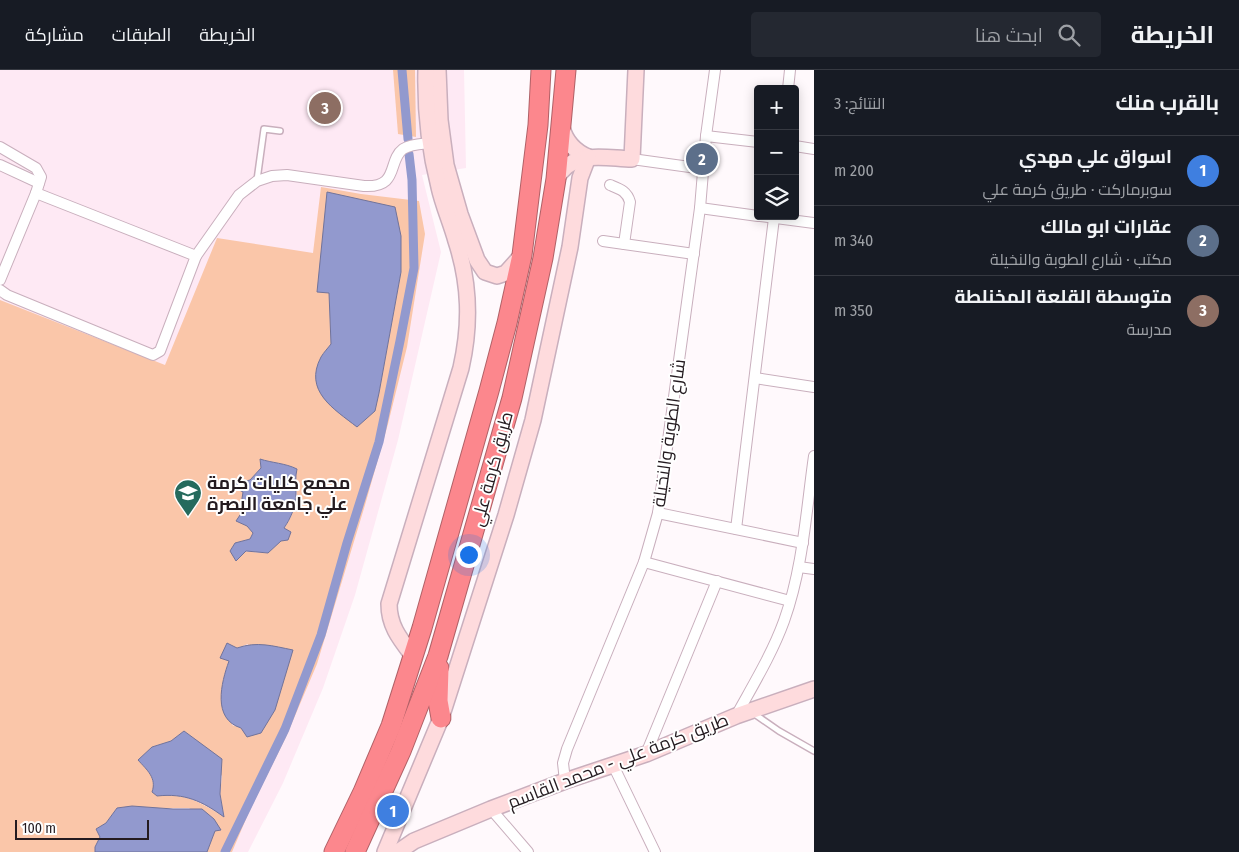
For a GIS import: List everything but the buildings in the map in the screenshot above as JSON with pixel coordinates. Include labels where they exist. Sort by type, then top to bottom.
[{"type":"highway","name":"طريق كرمة علي","points":[[334,852],[379,754],[413,656],[471,458],[507,323],[522,255],[538,126],[541,70]]},
{"type":"highway","name":"طريق كرمة علي","points":[[355,852],[390,776],[438,656],[501,436],[516,379],[543,258],[556,179],[566,70]]},
{"type":"highway","points":[[478,430],[489,435],[501,436]]},
{"type":"highway","points":[[471,458],[483,459],[493,464]]},
{"type":"highway","points":[[438,656],[440,672],[438,701],[441,718]]},
{"type":"highway","points":[[349,852],[382,784],[390,776]]},
{"type":"main road","points":[[426,70],[434,121],[444,153],[451,186],[479,265],[488,274],[502,275],[522,255]]},
{"type":"main road","points":[[413,656],[396,635],[391,625],[389,604],[461,368],[468,315],[467,283],[439,189],[430,143],[434,121],[438,70]]},
{"type":"main road","points":[[556,179],[572,161],[588,157],[632,159],[636,70]]},
{"type":"main road","points":[[562,128],[568,143],[588,157]]},
{"type":"main road","points":[[385,852],[441,718],[481,594],[533,420],[569,256],[580,178],[588,157]]},
{"type":"main road","name":"طريق كرمة علي - محمد القاسم","points":[[398,852],[423,838],[491,809],[565,781],[646,754],[736,716],[814,690]]},
{"type":"main road","points":[[399,820],[401,828],[407,834],[423,838]]},
{"type":"street","name":"شارع الطوبة والنخيلة","points":[[565,781],[563,763],[567,749],[644,562],[658,513],[700,208],[706,136],[715,70]]},
{"type":"street","points":[[788,85],[790,70]]},
{"type":"street","points":[[706,136],[754,142]]},
{"type":"street","points":[[0,290],[7,295],[153,355],[160,351],[196,256],[239,195],[257,181],[272,176],[287,175],[364,186],[374,185],[384,181],[391,174],[398,156],[404,149],[413,145],[430,143]]},
{"type":"street","points":[[0,147],[36,168],[41,177],[0,280]]},
{"type":"street","points":[[799,147],[814,149]]},
{"type":"street","points":[[632,159],[704,169]]},
{"type":"street","points":[[0,165],[40,183]]},
{"type":"street","points":[[610,185],[624,191],[630,202],[624,244]]},
{"type":"street","points":[[36,193],[196,256]]},
{"type":"street","points":[[700,208],[754,215]]},
{"type":"street","points":[[736,529],[774,220]]},
{"type":"street","points":[[790,220],[814,223]]},
{"type":"street","points":[[603,240],[694,254]]},
{"type":"street","points":[[755,378],[814,387]]},
{"type":"street","points":[[736,716],[776,641],[790,601],[799,567],[811,503],[814,456]]},
{"type":"street","points":[[658,513],[803,543]]},
{"type":"street","points":[[644,562],[790,601]]},
{"type":"street","points":[[799,567],[814,569]]},
{"type":"street","points":[[646,754],[716,581]]},
{"type":"street","points":[[612,765],[656,852]]},
{"type":"street","points":[[491,809],[528,852]]},
{"type":"lane","points":[[257,181],[264,129],[280,131]]},
{"type":"lane","points":[[751,711],[779,731],[814,750]]},
{"type":"shaded area","name":"مجمع كليات كرمة علي جامعة البصرة","points":[[0,70],[464,70],[466,168],[422,175],[441,252],[398,440],[355,595],[323,688],[283,783],[248,852],[0,852]]},
{"type":"shaded area","points":[[393,70],[415,70],[416,137],[398,134]]},
{"type":"shaded area","points":[[321,187],[419,201],[425,234],[407,347],[365,505],[317,664],[286,737],[249,812],[232,852],[207,852],[215,830],[221,830],[189,808],[117,808],[106,823],[96,829],[100,837],[95,847],[95,852],[0,852],[0,300],[165,365],[217,238],[313,253]],"holes":[[[401,272],[379,393],[321,357],[331,344],[329,292],[317,291]],[[260,459],[288,465],[297,469],[295,477],[297,496],[291,517],[284,529],[281,541],[268,553],[230,551],[235,543],[250,539],[253,533],[247,524],[244,514],[243,492],[231,485],[250,480],[261,468]],[[248,644],[241,728],[232,725],[225,673],[229,661],[237,648]],[[184,731],[202,745],[222,776],[220,794],[224,816],[185,797],[157,796],[151,775],[139,760],[152,747],[171,741]]]},
{"type":"water","points":[[327,192],[395,207],[401,236],[401,272],[375,411],[357,427],[324,398],[318,389],[316,380],[316,369],[321,357],[331,344],[329,293],[317,292]]},
{"type":"water","points":[[260,459],[288,465],[297,469],[295,503],[291,516],[284,528],[291,532],[288,540],[281,541],[268,553],[246,551],[236,561],[230,551],[235,543],[250,539],[253,533],[247,526],[236,521],[244,509],[241,505],[243,492],[230,485],[250,480],[261,468]]},
{"type":"water","points":[[227,643],[237,648],[258,645],[293,650],[275,710],[261,733],[247,737],[241,728],[226,717],[222,709],[223,679],[229,661],[220,658]]},
{"type":"water","points":[[184,731],[222,759],[220,794],[224,817],[193,799],[167,795],[157,796],[152,792],[152,778],[138,760],[152,747],[171,741]]},
{"type":"water","points":[[132,806],[202,809],[214,819],[221,830],[215,831],[207,852],[95,852],[95,847],[100,837],[96,829],[106,823],[117,808]]},
{"type":"waterway","points":[[402,70],[408,139]]},
{"type":"waterway","points":[[225,852],[285,729],[321,635],[347,543],[379,442],[414,268],[412,180],[409,154]]},
{"type":"place","name":"متوسطة القلعة المخنلطة","points":[[325,108]]},
{"type":"place","name":"عقارات ابو مالك","points":[[702,159]]},
{"type":"place","name":"مجمع كليات كرمة علي جامعة البصرة","points":[[188,517]]},
{"type":"place","name":"اسواق علي مهدي","points":[[393,811]]}]
